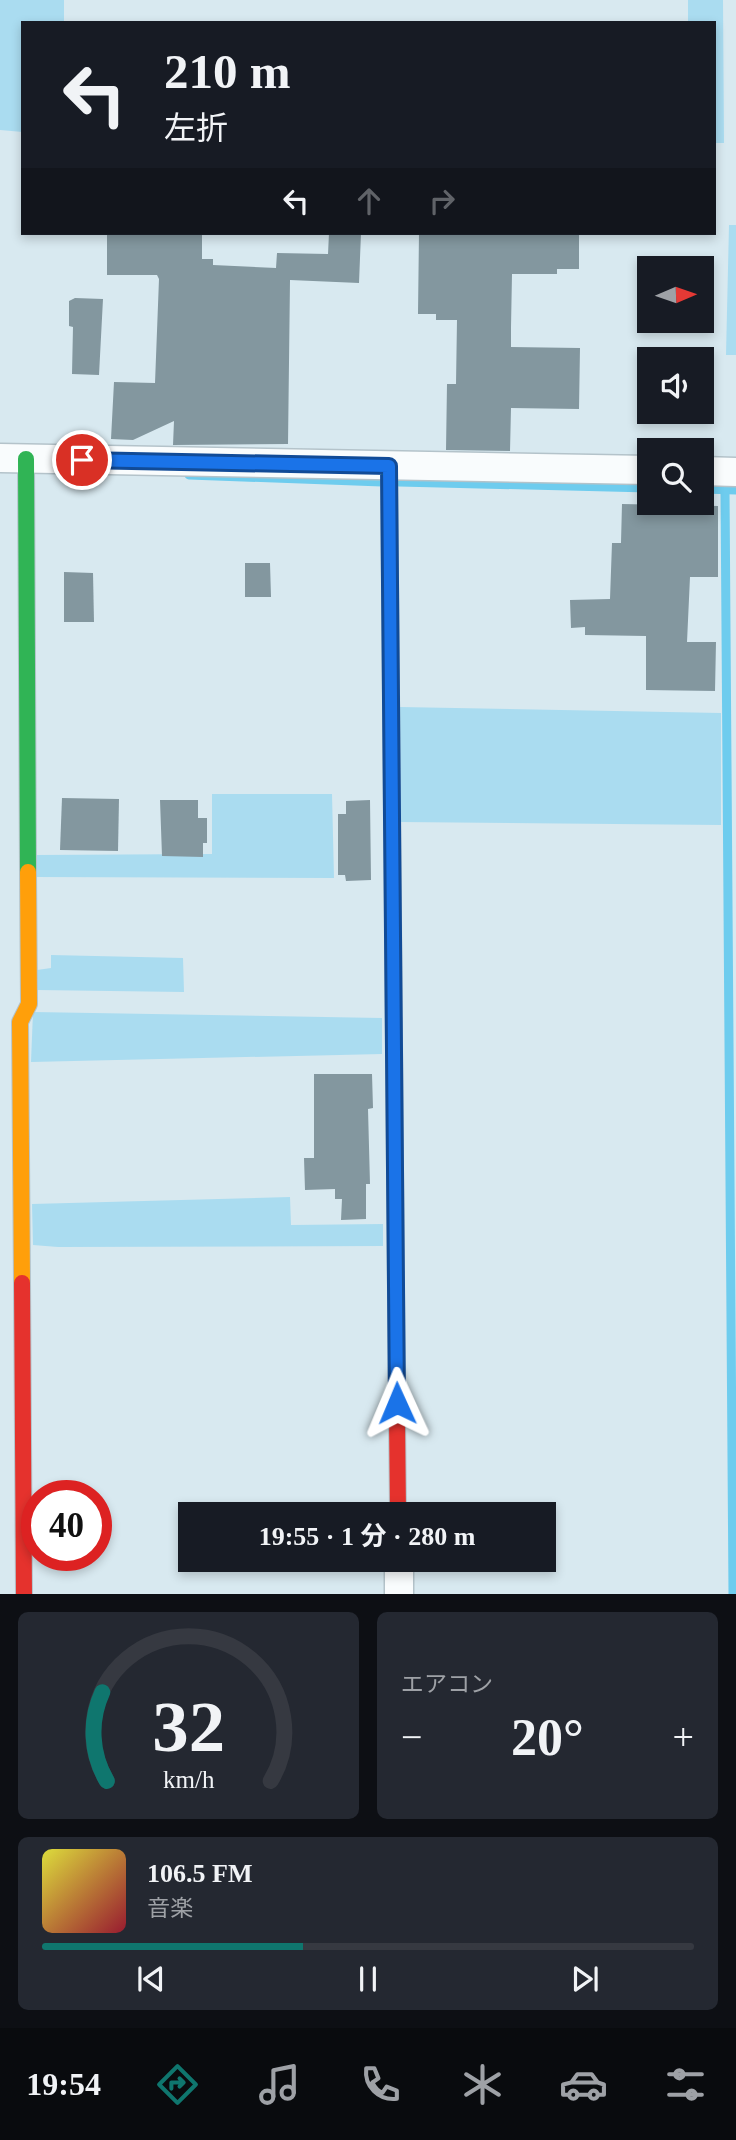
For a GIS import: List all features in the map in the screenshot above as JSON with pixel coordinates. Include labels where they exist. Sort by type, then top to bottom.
[{"type":"street","points":[[24,1594],[20,1022],[29,1004],[19,465],[389,477],[637,470]]},
{"type":"street","points":[[714,471],[736,472]]},
{"type":"street","points":[[389,477],[398,1502]]},
{"type":"street","points":[[398,1572],[399,1594]]},
{"type":"shaded area","points":[[0,0],[64,0],[64,21],[21,21],[21,132],[0,130]]},
{"type":"shaded area","points":[[688,0],[723,0],[724,143],[716,143],[716,21],[688,21]]},
{"type":"shaded area","points":[[729,225],[736,225],[736,355],[726,355]]},
{"type":"shaded area","points":[[400,707],[721,713],[721,825],[399,822]]},
{"type":"shaded area","points":[[212,794],[332,794],[334,878],[35,877],[35,855],[212,854]]},
{"type":"shaded area","points":[[51,955],[183,958],[184,992],[37,990],[37,970],[51,968]]},
{"type":"shaded area","points":[[33,1012],[382,1018],[382,1054],[31,1062]]},
{"type":"shaded area","points":[[290,1197],[291,1225],[383,1224],[383,1246],[33,1245],[32,1204]]},
{"type":"building","points":[[107,235],[202,235],[202,259],[213,259],[213,265],[276,268],[277,253],[328,254],[329,235],[361,235],[359,283],[290,280],[288,444],[173,445],[174,421],[133,440],[111,439],[114,382],[155,383],[159,279],[157,275],[107,275]]},
{"type":"building","points":[[419,235],[579,235],[579,269],[557,269],[557,274],[512,274],[511,347],[580,348],[579,409],[511,408],[510,451],[446,450],[447,384],[456,384],[457,320],[436,320],[436,314],[418,314]]},
{"type":"building","points":[[75,298],[103,299],[99,375],[72,374],[73,327],[69,326],[69,301]]},
{"type":"building","points":[[622,504],[637,504],[637,515],[714,515],[714,506],[718,506],[718,577],[690,577],[687,642],[716,642],[715,691],[646,690],[646,636],[585,635],[585,627],[571,628],[570,600],[610,599],[612,543],[621,543]]},
{"type":"building","points":[[245,563],[270,563],[271,597],[245,597]]},
{"type":"building","points":[[64,572],[93,573],[94,622],[64,622]]},
{"type":"building","points":[[62,798],[119,799],[118,851],[60,850]]},
{"type":"building","points":[[160,800],[198,800],[198,818],[207,818],[207,843],[203,843],[203,857],[162,856]]},
{"type":"building","points":[[370,800],[371,880],[346,881],[345,875],[338,875],[338,814],[346,814],[346,801]]},
{"type":"building","points":[[314,1074],[372,1074],[373,1108],[368,1109],[370,1184],[366,1184],[366,1219],[341,1220],[342,1199],[335,1199],[335,1189],[305,1190],[304,1158],[314,1158]]},
{"type":"waterway","points":[[189,475],[382,482]]},
{"type":"waterway","points":[[399,482],[637,488]]},
{"type":"waterway","points":[[714,489],[736,490]]},
{"type":"waterway","points":[[725,490],[733,1594]]},
{"type":"traffic: fast","points":[[26,459],[28,872]]},
{"type":"traffic: fast","points":[[389,466],[393,920]]},
{"type":"traffic: slow","points":[[22,1283],[20,1022],[29,1004],[28,872]]},
{"type":"traffic: slow","points":[[393,920],[397,1416]]},
{"type":"traffic: jam","points":[[22,1283],[24,1594]]},
{"type":"traffic: jam","points":[[397,1416],[398,1502]]},
{"type":"route","points":[[82,460],[389,466],[397,1403]]}]
